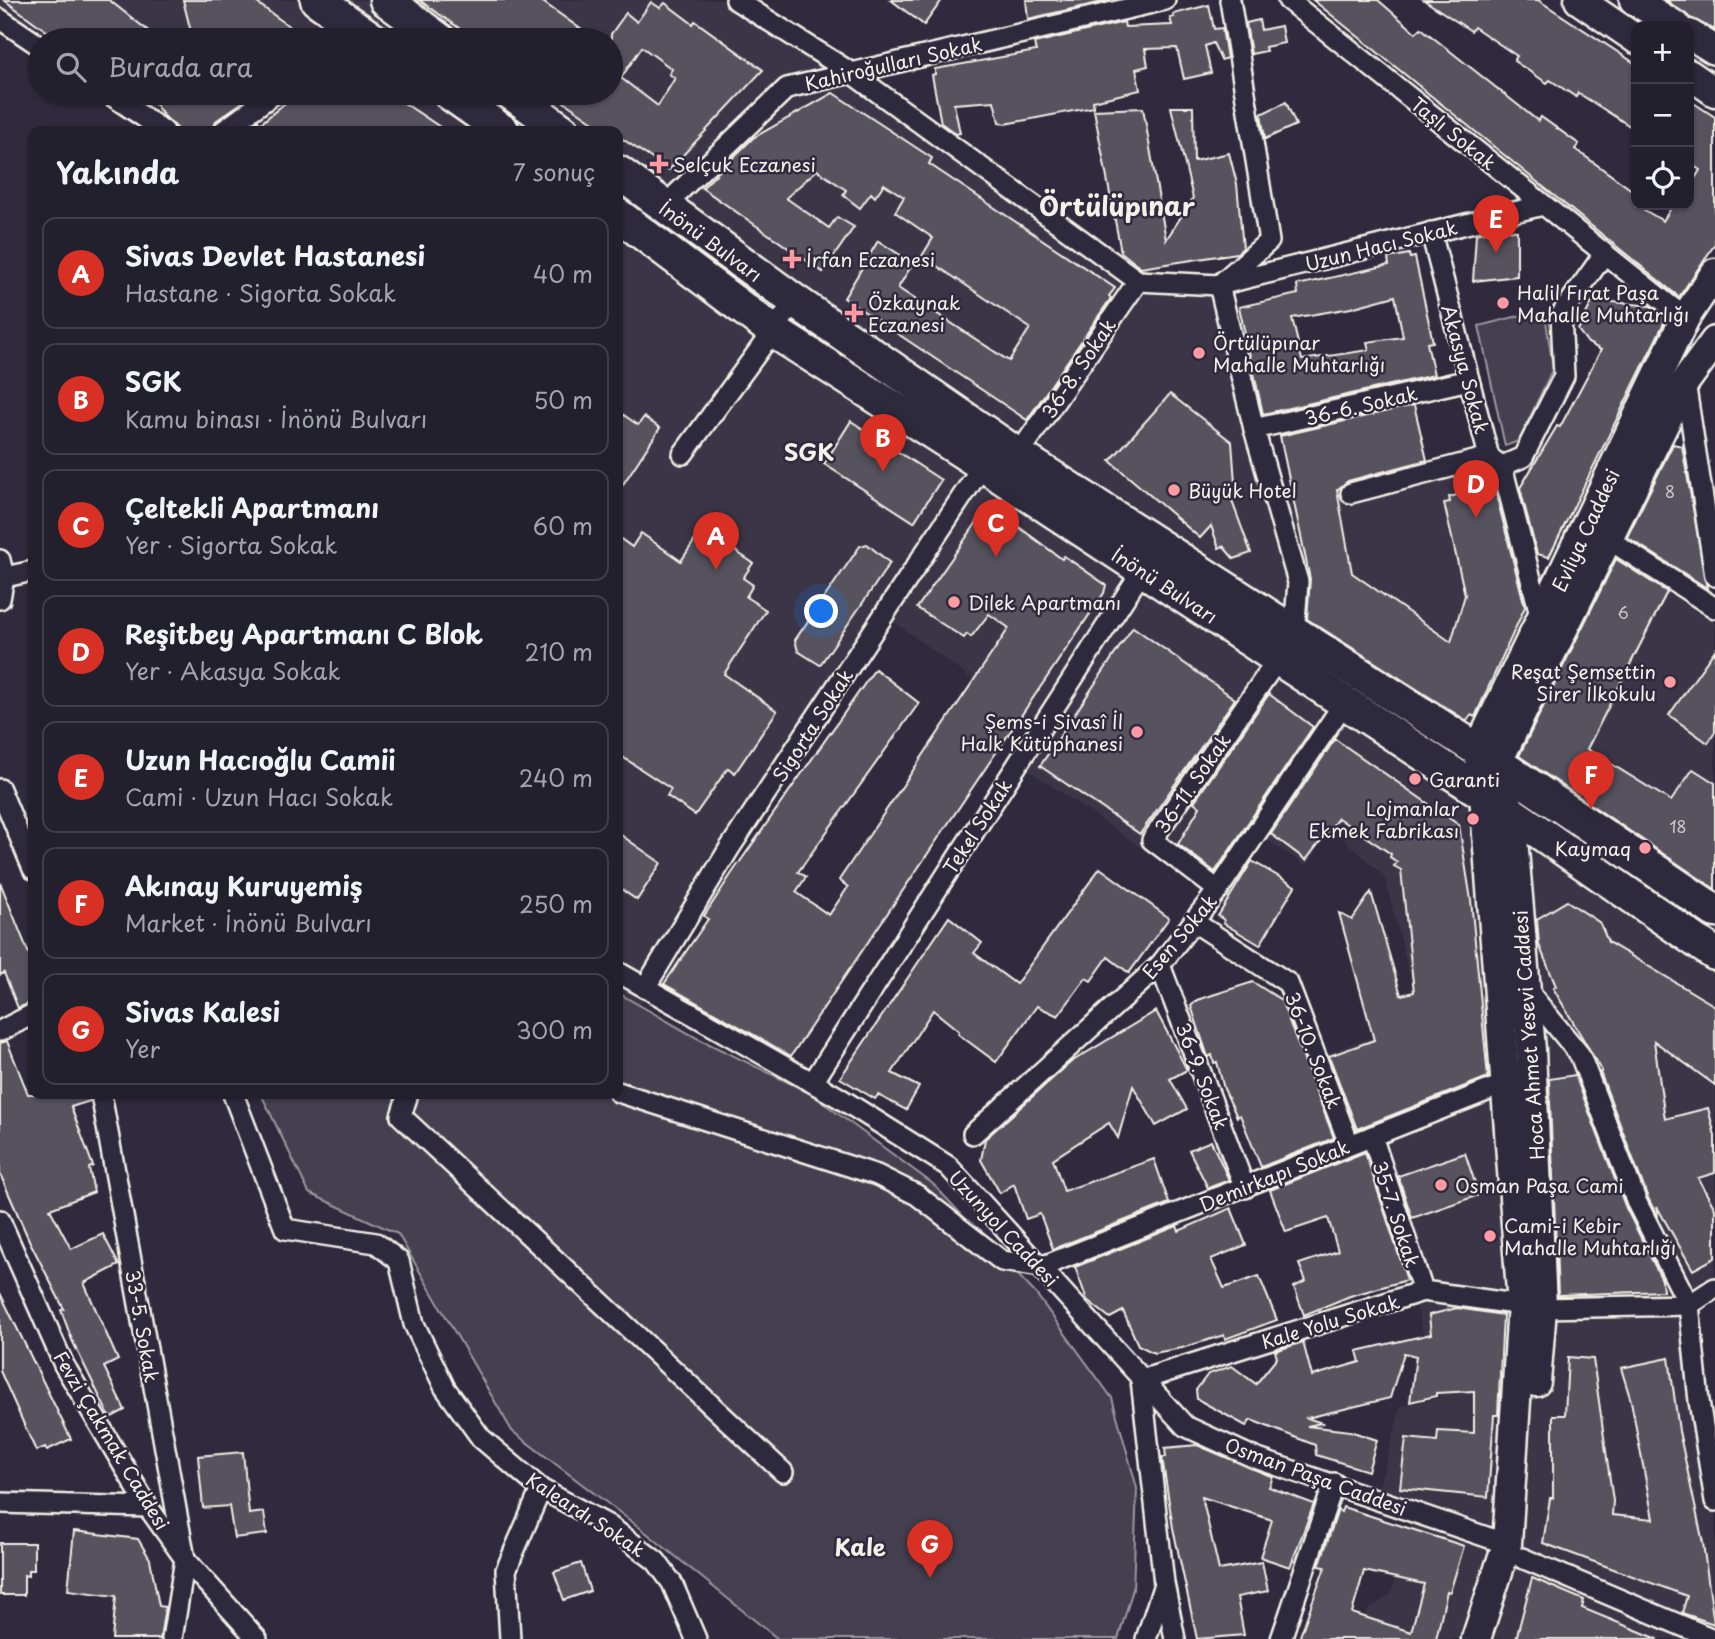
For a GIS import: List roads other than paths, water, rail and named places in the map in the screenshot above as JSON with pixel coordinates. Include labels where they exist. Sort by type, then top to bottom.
[{"type":"main road","points":[[317,0],[350,28]]},
{"type":"main road","points":[[386,0],[424,28]]},
{"type":"main road","points":[[466,105],[496,126]]},
{"type":"main road","points":[[527,105],[556,126]]},
{"type":"main road","name":"İnönü Bulvarı","points":[[623,176],[794,301],[1018,455],[1286,647],[1344,703],[1485,794],[1511,815],[1715,954]]},
{"type":"main road","name":"İnönü Bulvarı","points":[[623,219],[773,331],[984,465],[1142,571],[1487,757],[1715,911]]},
{"type":"street","points":[[736,0],[849,72],[1138,281]]},
{"type":"street","name":"Kahiroğulları Sokak","points":[[664,206],[787,88],[1165,0]]},
{"type":"street","points":[[1230,0],[1269,241],[1219,285],[1254,429],[1298,582],[1286,647]]},
{"type":"street","name":"Taşlı Sokak","points":[[1288,0],[1685,318]]},
{"type":"street","points":[[1578,0],[1631,36]]},
{"type":"street","points":[[1634,0],[1668,21]]},
{"type":"street","points":[[0,19],[28,38]]},
{"type":"street","points":[[1694,37],[1715,50]]},
{"type":"street","points":[[1694,77],[1715,92]]},
{"type":"street","points":[[126,105],[157,126]]},
{"type":"street","points":[[230,126],[259,105]]},
{"type":"street","name":"Uzun Hacı Sokak","points":[[1138,281],[1219,285],[1543,205]]},
{"type":"street","name":"Akasya Sokak","points":[[1431,232],[1469,380],[1542,622]]},
{"type":"street","points":[[1351,493],[1523,457],[1564,376],[1561,315],[1604,254]]},
{"type":"street","name":"Evliya Caddesi","points":[[1487,757],[1542,622],[1685,318],[1715,273]]},
{"type":"street","name":"36-8. Sokak","points":[[1018,455],[1138,281]]},
{"type":"street","points":[[684,454],[794,301]]},
{"type":"street","name":"Evliya Caddesi","points":[[1487,757],[1608,539],[1685,382],[1715,341]]},
{"type":"street","name":"36-6. Sokak","points":[[1254,429],[1469,380]]},
{"type":"street","points":[[1685,382],[1709,477],[1715,576]]},
{"type":"street","name":"Sigorta Sokak","points":[[645,988],[729,849],[984,465]]},
{"type":"street","points":[[1608,539],[1715,608]]},
{"type":"street","points":[[0,599],[1,571],[28,571]]},
{"type":"street","name":"Tekel Sokak","points":[[813,1082],[1142,571]]},
{"type":"street","name":"36-11. Sokak","points":[[1218,890],[1152,841],[1286,647]]},
{"type":"street","name":"Esen Sokak","points":[[973,1134],[1160,965],[1218,890],[1344,703]]},
{"type":"street","points":[[1485,794],[1487,757]]},
{"type":"street","name":"Hoca Ahmet Yesevi Caddesi","points":[[1487,757],[1511,815],[1527,989],[1532,1307],[1515,1551],[1495,1639]]},
{"type":"street","points":[[0,789],[28,857]]},
{"type":"street","name":"Hoca Ahmet Yesevi Caddesi","points":[[1485,794],[1507,1083],[1532,1307]]},
{"type":"street","name":"36-10. Sokak","points":[[1194,922],[1288,983],[1349,1144]]},
{"type":"street","name":"36-9. Sokak","points":[[1160,965],[1245,1188]]},
{"type":"street","name":"Uzunyol Caddesi","points":[[623,975],[813,1082],[948,1166],[1141,1380]]},
{"type":"street","points":[[1527,989],[1580,1055],[1637,1203],[1689,1305],[1699,1401],[1715,1501]]},
{"type":"street","points":[[0,1031],[28,1017]]},
{"type":"street","name":"Demirkapı Sokak","points":[[1041,1267],[1507,1083]]},
{"type":"street","points":[[623,1094],[877,1175],[917,1195],[1002,1261],[1041,1267]]},
{"type":"street","name":"33-5. Sokak","points":[[102,1099],[185,1559]]},
{"type":"street","name":"Kaleardı Sokak","points":[[235,1099],[285,1228],[376,1243],[399,1261],[414,1324],[444,1388],[481,1438],[541,1489],[608,1525],[656,1561],[672,1583],[696,1639]]},
{"type":"street","points":[[406,1099],[401,1116],[783,1472]]},
{"type":"street","name":"35-7. Sokak","points":[[1372,1136],[1423,1292]]},
{"type":"street","name":"Fevzi Çakmak Caddesi","points":[[2,1229],[64,1365],[148,1507],[185,1559],[257,1639]]},
{"type":"street","points":[[1689,1305],[1715,1288]]},
{"type":"street","name":"Kale Yolu Sokak","points":[[1141,1380],[1423,1292],[1532,1307],[1689,1305]]},
{"type":"street","points":[[1141,1380],[1164,1583],[1175,1639]]},
{"type":"street","name":"Osman Paşa Caddesi","points":[[1141,1380],[1185,1426],[1255,1458],[1334,1483],[1515,1551],[1713,1639]]},
{"type":"street","points":[[1281,1639],[1334,1483]]},
{"type":"street","points":[[510,1639],[506,1570],[541,1489]]},
{"type":"street","points":[[0,1503],[148,1507]]},
{"type":"street","name":"Hoca Ahmet Yesevi Caddesi","points":[[1476,1639],[1515,1551]]},
{"type":"street","points":[[172,1639],[185,1559]]},
{"type":"street","points":[[1146,1639],[1164,1583]]},
{"type":"place","name":"Selçuk Eczanesi","points":[[659,164]]},
{"type":"place","name":"Uzun Hacıoğlu Camii","points":[[1496,253]]},
{"type":"place","name":"İrfan Eczanesi","points":[[792,259]]},
{"type":"place","name":"Halil Fırat Paşa Mahalle Muhtarlığı","points":[[1503,303]]},
{"type":"place","name":"Özkaynak Eczanesi","points":[[854,313]]},
{"type":"place","name":"Örtülüpınar Mahalle Muhtarlığı","points":[[1199,353]]},
{"type":"place","name":"SGK","points":[[883,472]]},
{"type":"place","name":"Büyük Hotel","points":[[1174,490]]},
{"type":"place","name":"Reşitbey Apartmanı C Blok","points":[[1476,518]]},
{"type":"place","name":"Çeltekli Apartmanı","points":[[996,557]]},
{"type":"place","name":"Sivas Devlet Hastanesi","points":[[716,570]]},
{"type":"place","name":"Dilek Apartmanı","points":[[954,602]]},
{"type":"place","name":"Reşat Şemsettin Sirer İlkokulu","points":[[1670,682]]},
{"type":"place","name":"Şems-i Sivasî İl Halk Kütüphanesi","points":[[1137,732]]},
{"type":"place","name":"Garanti","points":[[1415,779]]},
{"type":"place","name":"Akınay Kuruyemiş","points":[[1591,809]]},
{"type":"place","name":"Lojmanlar Ekmek Fabrikası","points":[[1473,819]]},
{"type":"place","name":"Kaymaq","points":[[1645,848]]},
{"type":"place","name":"Osman Paşa Cami","points":[[1441,1185]]},
{"type":"place","name":"Cami-i Kebir Mahalle Muhtarlığı","points":[[1490,1236]]},
{"type":"place","name":"Sivas Kalesi","points":[[930,1578]]},
{"type":"district","name":"Örtülüpınar","points":[[1117,205]]},
{"type":"district","name":"SGK","points":[[809,451]]},
{"type":"district","name":"Kale","points":[[860,1546]]}]
